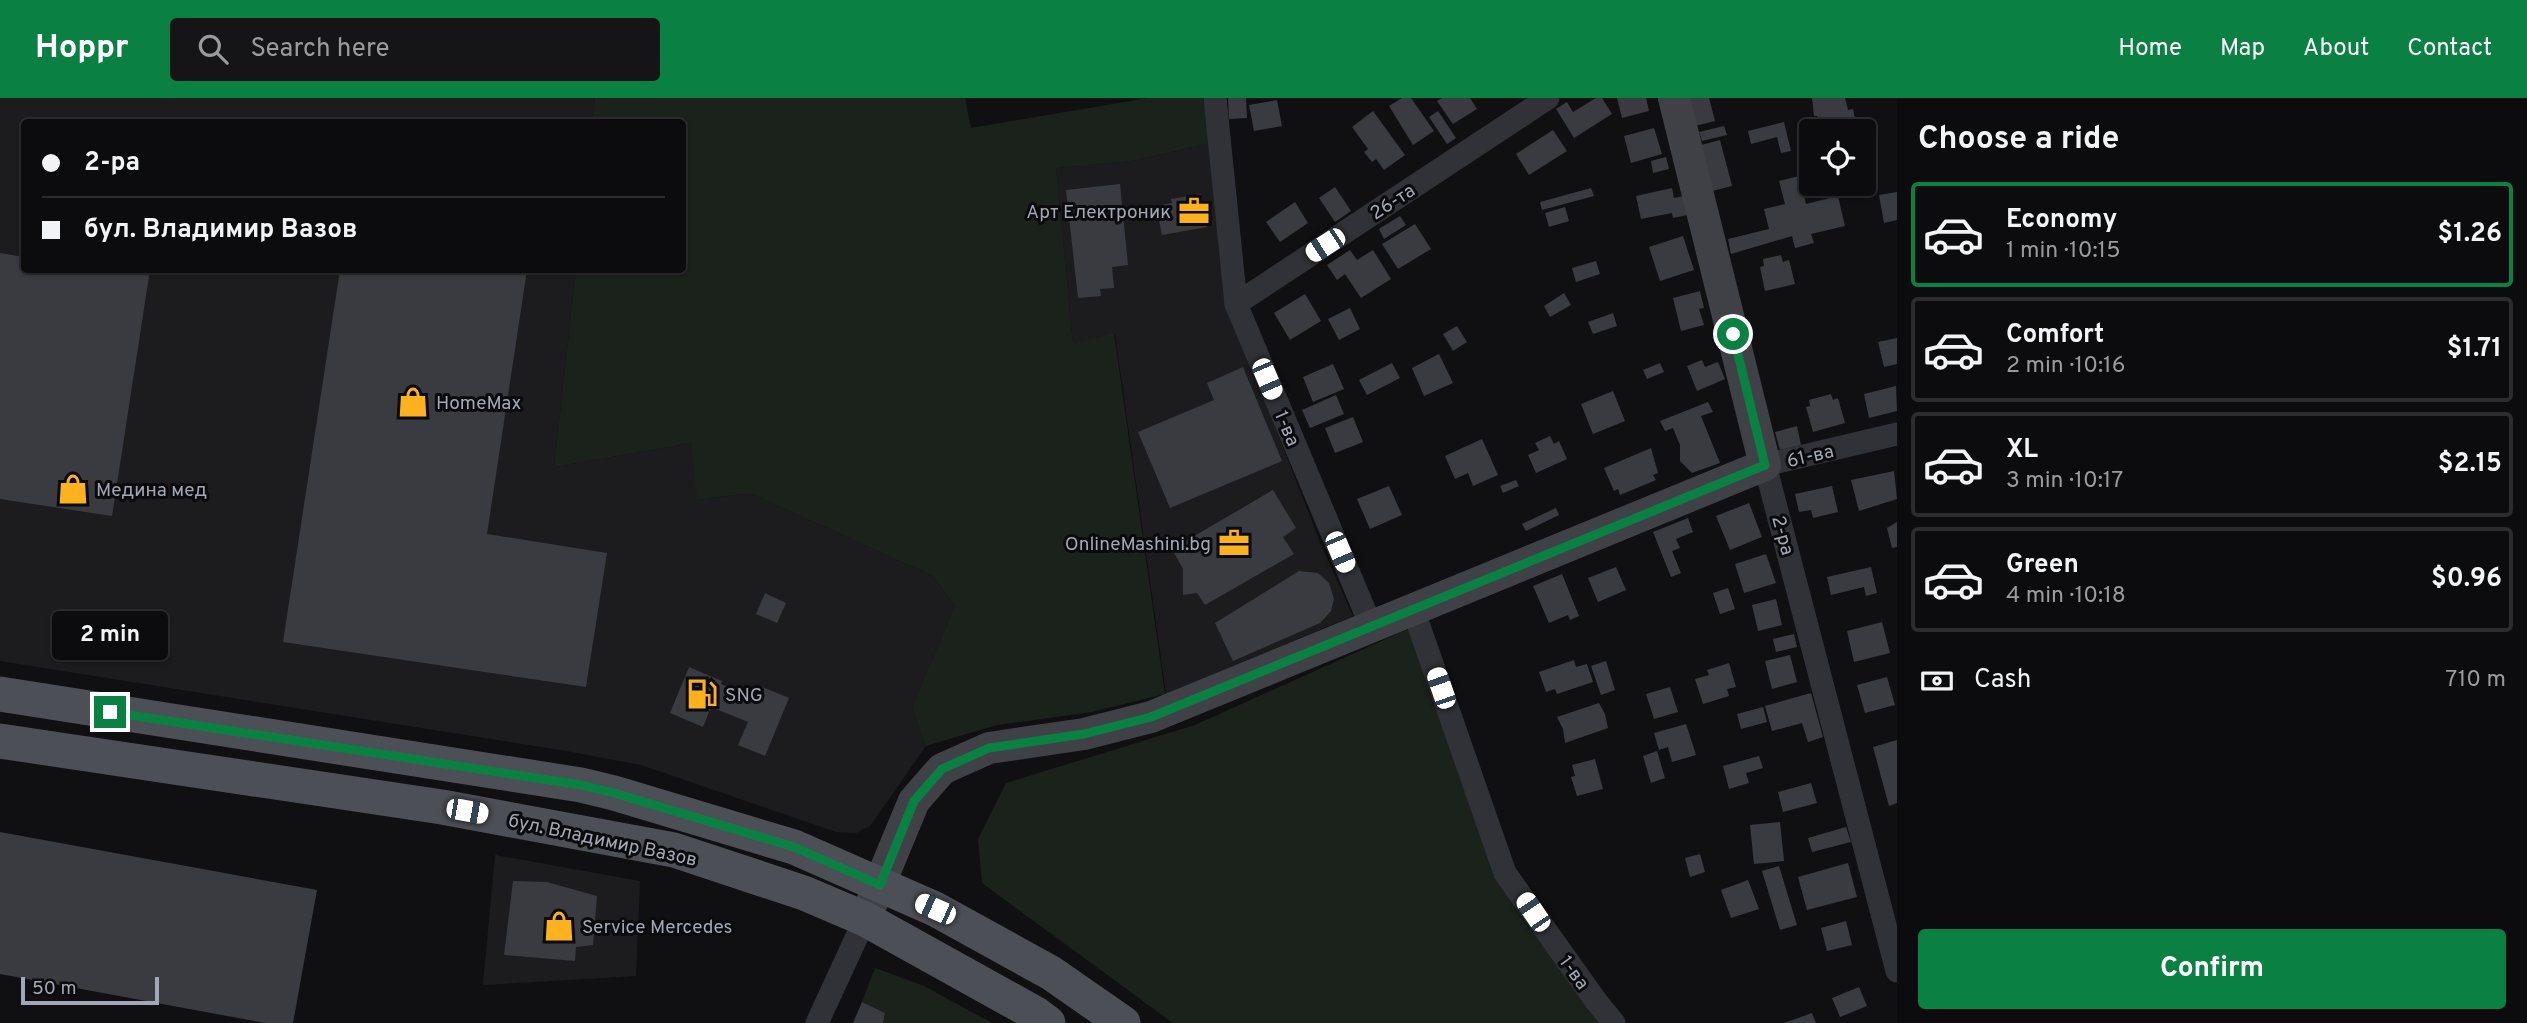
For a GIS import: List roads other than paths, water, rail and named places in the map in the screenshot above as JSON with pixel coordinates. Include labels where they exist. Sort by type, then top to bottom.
[{"type":"main road","name":"бул. Владимир Вазов","points":[[0,694],[581,785],[614,793],[794,847],[935,909],[1051,973],[1123,1023]]},
{"type":"main road","name":"бул. Владимир Вазов","points":[[0,741],[442,807],[674,850],[804,893],[865,919],[1048,1023]]},
{"type":"street","name":"1-ва","points":[[1214,98],[1236,304],[1371,626]]},
{"type":"street","name":"26-та","points":[[1236,304],[1548,98]]},
{"type":"street","name":"2-ра","points":[[1674,98],[1765,465],[1897,971]]},
{"type":"street","name":"61-ва","points":[[865,919],[914,801],[942,769],[989,748],[1084,734],[1151,717],[1765,465],[1897,434]]},
{"type":"street","name":"1-ва","points":[[1413,609],[1505,873],[1579,979],[1614,1023]]},
{"type":"street","points":[[817,1023],[865,919]]},
{"type":"place","name":"Арт Електроник","points":[[1194,211]]},
{"type":"place","name":"HomeMax","points":[[413,402]]},
{"type":"place","name":"Медина мед","points":[[73,489]]},
{"type":"place","name":"ОnlineMashini.bg","points":[[1234,543]]},
{"type":"place","name":"SNG","points":[[702,694]]},
{"type":"place","name":"Service Mercedes","points":[[559,926]]}]
